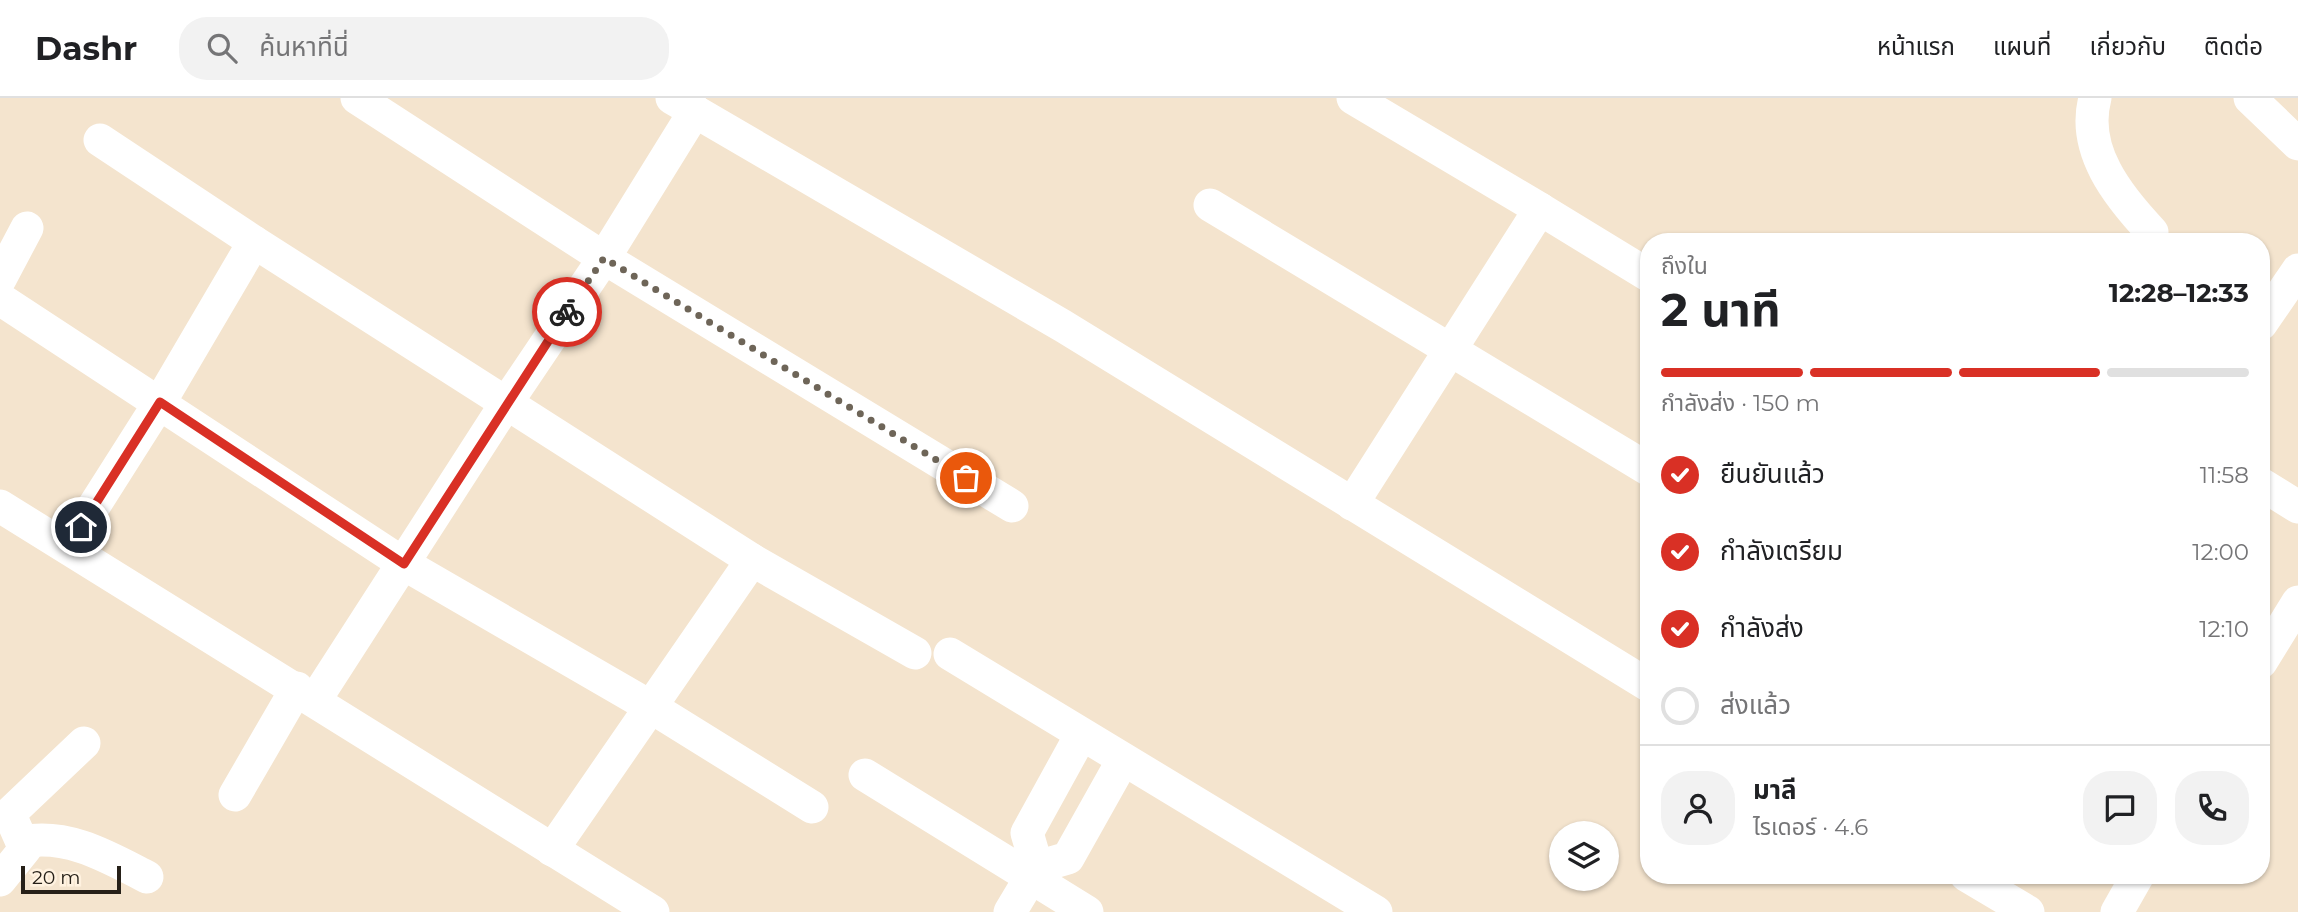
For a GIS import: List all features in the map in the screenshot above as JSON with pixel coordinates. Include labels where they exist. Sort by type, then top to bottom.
[{"type":"street","points":[[357,98],[604,258],[1012,506]]},
{"type":"street","points":[[1353,98],[1640,270]]},
{"type":"street","points":[[2095,98],[2090,116],[2100,160],[2119,197],[2152,232]]},
{"type":"street","points":[[2250,98],[2298,144]]},
{"type":"street","points":[[235,795],[306,694],[404,564],[507,401],[604,258],[684,105],[1063,326],[1640,680]]},
{"type":"street","points":[[100,140],[254,242],[507,401],[752,560],[915,653]]},
{"type":"street","points":[[1210,205],[1640,465]]},
{"type":"street","points":[[1352,504],[1540,209]]},
{"type":"street","points":[[0,278],[27,228]]},
{"type":"street","points":[[68,547],[160,402],[254,242]]},
{"type":"street","points":[[2270,311],[2298,270]]},
{"type":"street","points":[[0,299],[404,564],[650,707],[812,807]]},
{"type":"street","points":[[2270,490],[2298,507]]},
{"type":"street","points":[[0,506],[653,912]]},
{"type":"street","points":[[552,850],[752,560]]},
{"type":"street","points":[[2270,647],[2298,602]]},
{"type":"street","points":[[950,654],[1376,912]]},
{"type":"street","points":[[1034,872],[1027,833],[1081,735]]},
{"type":"street","points":[[10,823],[84,743]]},
{"type":"street","points":[[1010,912],[1034,872],[1068,858],[1123,760]]},
{"type":"street","points":[[865,775],[1034,872],[1087,912]]},
{"type":"street","points":[[10,823],[35,839],[70,842],[147,877]]},
{"type":"street","points":[[0,880],[25,849],[10,823]]},
{"type":"street","points":[[1981,884],[2028,912]]},
{"type":"street","points":[[2117,912],[2133,884]]},
{"type":"way so far","points":[[567,312],[604,258],[966,478]]},
{"type":"route","points":[[81,527],[160,402],[404,564],[567,312]]}]
